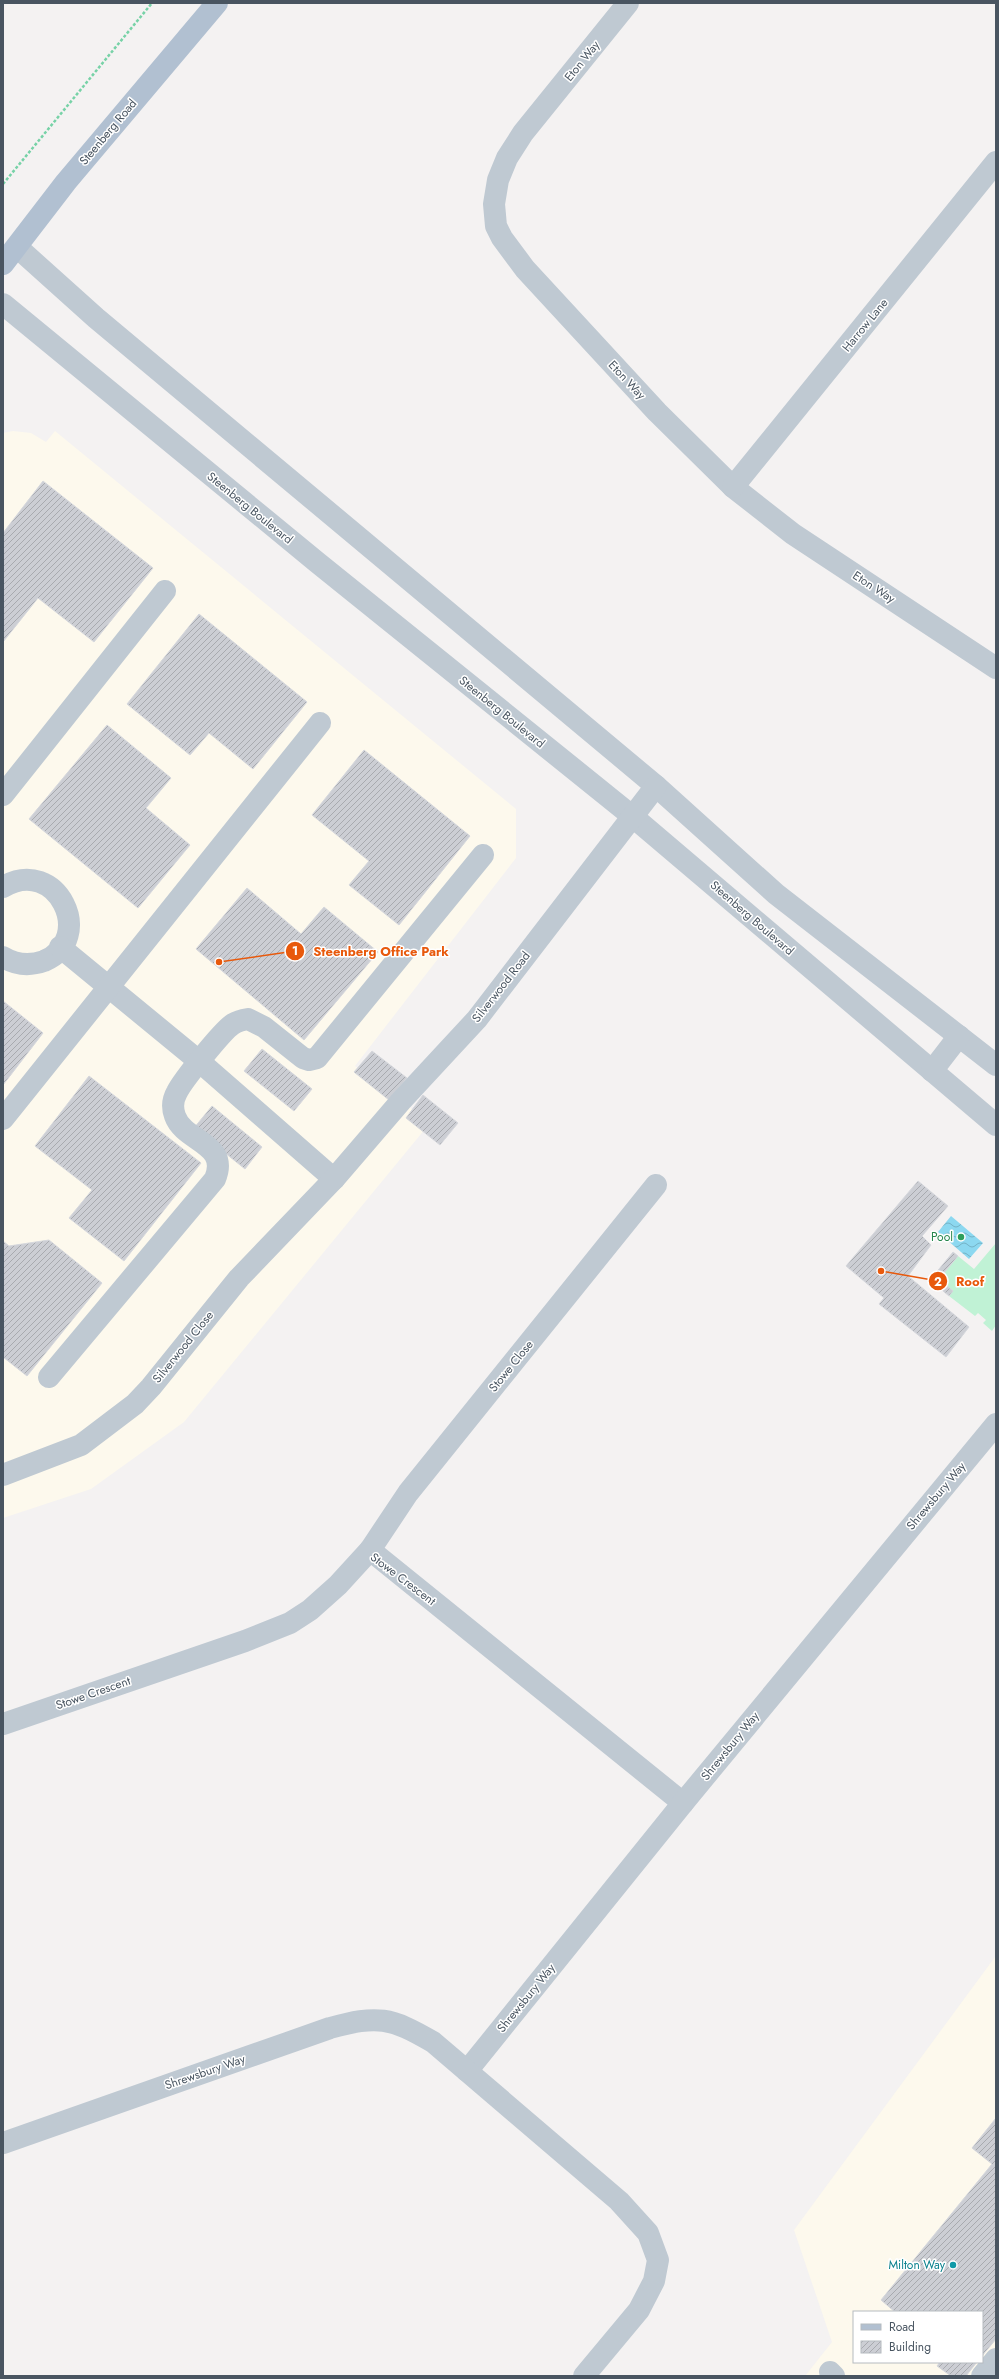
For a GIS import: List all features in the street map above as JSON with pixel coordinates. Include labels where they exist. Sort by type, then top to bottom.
[{"type":"main road","name":"Steenberg Road","points":[[3,264],[10,245],[66,182],[218,3]]},
{"type":"street","name":"Eton Way","points":[[628,3],[523,133],[507,158],[498,180],[494,204],[496,226],[502,238],[525,269],[657,412],[733,487],[793,534],[996,668]]},
{"type":"street","name":"Harrow Lane","points":[[733,487],[996,162]]},
{"type":"street","points":[[10,245],[656,786],[776,894],[996,1065]]},
{"type":"street","name":"Steenberg Boulevard","points":[[3,304],[312,558],[632,816],[996,1126]]},
{"type":"street","points":[[3,794],[165,591]]},
{"type":"street","points":[[3,1119],[320,723]]},
{"type":"street","name":"Silverwood Road","points":[[334,1179],[401,1102],[477,1019],[656,786]]},
{"type":"street","points":[[49,1377],[215,1180],[219,1167],[216,1157],[210,1149],[180,1125],[175,1116],[173,1107],[177,1092],[200,1062],[232,1024],[248,1019],[264,1027],[303,1058],[309,1060],[317,1058],[483,855]]},
{"type":"street","points":[[3,887],[12,882],[27,880],[41,882],[54,889],[62,899],[68,911],[69,924],[66,938],[50,958],[37,963],[24,964],[11,962],[3,957]]},
{"type":"street","points":[[60,947],[200,1062],[334,1179]]},
{"type":"street","points":[[932,1072],[959,1036]]},
{"type":"street","name":"Silverwood Close","points":[[3,1475],[81,1445],[135,1404],[151,1387],[239,1278],[334,1179]]},
{"type":"street","name":"Stowe Close","points":[[370,1550],[408,1493],[656,1185]]},
{"type":"street","name":"Shrewsbury Way","points":[[467,2071],[683,1803],[996,1424]]},
{"type":"street","name":"Stowe Crescent","points":[[3,1724],[245,1641],[290,1623],[310,1610],[338,1585],[370,1550],[683,1803]]},
{"type":"street","name":"Shrewsbury Way","points":[[3,2143],[330,2028],[375,2018],[391,2021],[409,2028],[433,2042],[619,2201],[648,2233],[654,2248],[657,2269],[648,2296],[639,2310],[584,2376]]},
{"type":"street","points":[[982,2376],[996,2359]]},
{"type":"path","points":[[3,184],[152,3]]},
{"type":"shaded area","points":[[13,431],[31,433],[46,442],[55,431],[516,809],[516,858],[355,1066],[430,1123],[184,1422],[91,1489],[3,1518],[3,433]]},
{"type":"shaded area","points":[[995,1957],[996,2376],[805,2376],[832,2342],[794,2230]]},
{"type":"green space","points":[[996,1243],[996,1325],[992,1331],[983,1323],[986,1320],[978,1313],[975,1316],[949,1296],[952,1291],[939,1279],[958,1256],[974,1269]]},
{"type":"water","name":"Pool","points":[[951,1216],[983,1243],[969,1259],[938,1232]]},
{"type":"building","points":[[43,481],[153,568],[94,642],[38,598],[3,642],[3,533]]},
{"type":"building","points":[[199,614],[307,702],[253,769],[209,733],[190,755],[127,704]]},
{"type":"building","points":[[107,725],[171,778],[146,808],[190,845],[138,908],[29,819]]},
{"type":"building","points":[[364,750],[470,836],[399,925],[349,885],[369,861],[312,815]]},
{"type":"building","points":[[247,888],[301,934],[324,907],[378,952],[304,1040],[196,949]]},
{"type":"building","points":[[3,1001],[43,1033],[3,1085]]},
{"type":"building","points":[[262,1049],[312,1089],[294,1111],[244,1071]]},
{"type":"building","points":[[372,1051],[407,1078],[389,1100],[354,1072]]},
{"type":"building","points":[[89,1076],[201,1163],[124,1261],[69,1218],[92,1190],[35,1146]]},
{"type":"building","points":[[423,1095],[458,1123],[440,1145],[406,1118]]},
{"type":"building","points":[[212,1106],[262,1147],[245,1169],[194,1128]]},
{"type":"building","points":[[918,1181],[948,1206],[922,1236],[931,1245],[908,1276],[969,1327],[946,1357],[879,1304],[884,1298],[846,1266]]},
{"type":"building","points":[[49,1240],[102,1283],[27,1376],[3,1357],[3,1241],[9,1246]]},
{"type":"building","points":[[953,1252],[958,1256],[939,1279],[953,1291],[949,1296],[930,1280]]},
{"type":"building","name":"Milton Way","points":[[996,2118],[996,2339],[983,2355],[983,2311],[894,2311],[881,2300],[992,2164],[972,2148]]},
{"type":"building","points":[[939,2363],[976,2363],[966,2376],[951,2376],[937,2366]]},
{"type":"place","name":"Steenberg Office Park","points":[[219,962]]},
{"type":"place","name":"Pool","points":[[961,1237]]},
{"type":"place","name":"Roof","points":[[881,1271]]},
{"type":"place","name":"Milton Way","points":[[953,2265]]}]
